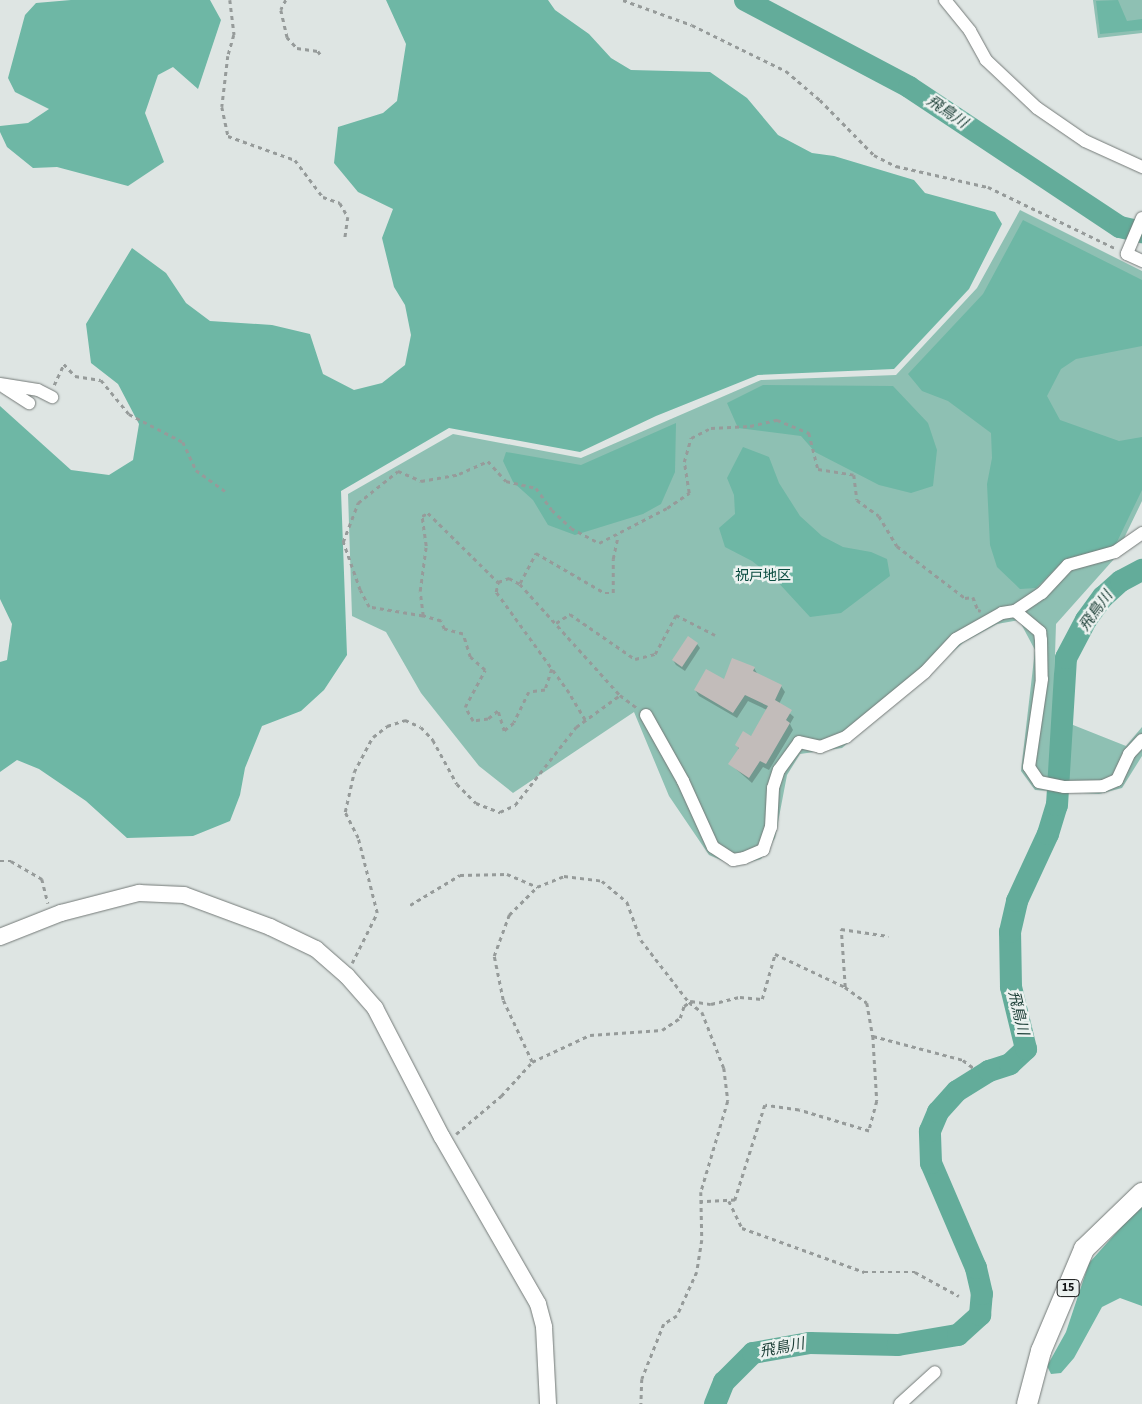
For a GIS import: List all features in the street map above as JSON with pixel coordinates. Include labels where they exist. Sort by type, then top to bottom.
[{"type":"main road","name":"15","points":[[1027,1404],[1041,1351],[1084,1249],[1142,1193]]},
{"type":"street","points":[[945,0],[970,31],[986,60],[1037,108],[1085,141],[1142,167]]},
{"type":"street","points":[[1142,218],[1127,254],[1142,261]]},
{"type":"street","points":[[0,384],[51,396]]},
{"type":"street","points":[[0,384],[29,403]]},
{"type":"street","points":[[646,715],[683,781],[713,847],[733,860],[744,858],[763,850],[771,827],[773,788],[779,770],[799,742],[820,747],[846,737],[925,672],[956,639],[1042,593],[1068,565],[1115,552],[1142,533]]},
{"type":"street","points":[[1009,612],[1040,632],[1042,640],[1042,679],[1029,767],[1039,782],[1064,788],[1103,786],[1117,780],[1129,754],[1142,740]]},
{"type":"street","points":[[0,937],[100,900],[138,893],[184,895],[270,927],[316,949],[347,976],[375,1008],[446,1143],[538,1304],[544,1327],[548,1404]]},
{"type":"street","points":[[900,1404],[934,1372]]},
{"type":"path","points":[[230,0],[234,35],[228,56],[222,107],[228,136],[295,160],[323,197],[340,203],[348,217],[345,239]]},
{"type":"path","points":[[286,0],[281,10],[287,36],[297,48],[318,51],[320,54]]},
{"type":"path","points":[[623,0],[692,25],[786,71],[820,100],[874,155],[896,166],[988,187],[1127,254]]},
{"type":"path","points":[[51,396],[64,364],[76,376],[101,380],[129,414],[183,442],[196,470],[225,490]]},
{"type":"path","points":[[552,669],[544,690],[529,692],[514,723],[504,731],[498,711],[488,719],[473,721],[465,707],[485,670],[470,657],[463,634],[444,629],[441,621],[369,607],[342,542],[358,503],[398,471],[421,482],[459,474],[488,461],[506,481],[536,488],[552,510],[571,528],[599,543],[618,536],[689,493],[684,462],[691,438],[711,428],[750,426],[777,420],[809,433],[818,470],[854,475],[857,500],[879,516],[897,546],[965,598],[972,597],[978,610],[1009,612]]},
{"type":"path","points":[[423,616],[420,591],[426,546],[422,516],[428,513],[498,582]]},
{"type":"path","points":[[520,584],[536,553],[605,593],[612,593],[613,559],[618,536]]},
{"type":"path","points":[[498,582],[509,578],[520,584],[620,695],[646,715]]},
{"type":"path","points":[[498,582],[496,592],[552,669],[585,720]]},
{"type":"path","points":[[556,623],[570,614],[636,659],[655,654],[676,615],[715,635]]},
{"type":"path","points":[[347,976],[361,940],[377,913],[364,870],[358,838],[345,812],[354,772],[373,737],[388,726],[406,720],[421,727],[433,740],[457,784],[476,803],[500,812],[515,805],[576,727],[620,695]]},
{"type":"path","points":[[0,861],[11,861],[42,879],[51,917]]},
{"type":"path","points":[[410,905],[460,875],[507,874],[538,887]]},
{"type":"path","points":[[532,1062],[503,1000],[494,956],[509,915],[538,887],[564,876],[602,881],[627,902],[642,940],[689,1002],[702,1012],[724,1068],[728,1100],[701,1202],[702,1240],[697,1272],[677,1316],[664,1324],[642,1379],[641,1404]]},
{"type":"path","points":[[845,987],[841,929],[888,936]]},
{"type":"path","points":[[689,1002],[711,1004],[740,997],[762,998],[775,954],[845,987],[867,1003],[873,1036],[877,1101],[869,1131],[799,1110],[765,1105],[735,1200],[701,1202]]},
{"type":"path","points":[[446,1143],[501,1096],[532,1062],[590,1035],[662,1030],[680,1018],[689,1002]]},
{"type":"path","points":[[873,1036],[963,1060],[975,1069]]},
{"type":"path","points":[[729,1201],[742,1228],[864,1272],[915,1272],[959,1296]]},
{"type":"green space","points":[[71,0],[210,0],[221,20],[198,89],[173,67],[158,75],[145,113],[164,162],[128,186],[57,167],[33,168],[7,147],[0,132],[0,126],[28,123],[49,109],[15,92],[8,78],[25,15],[36,3]]},
{"type":"green space","points":[[386,0],[548,0],[555,10],[589,34],[611,58],[631,70],[710,72],[747,98],[778,135],[812,153],[834,156],[914,180],[925,193],[995,212],[1002,224],[969,289],[894,369],[758,375],[656,416],[580,452],[449,428],[341,491],[347,655],[324,690],[301,711],[262,726],[245,768],[240,795],[230,821],[193,836],[127,838],[86,801],[39,769],[17,760],[0,772],[0,662],[7,660],[12,624],[0,599],[0,406],[71,470],[109,475],[133,460],[139,424],[118,384],[91,363],[86,324],[132,248],[166,273],[186,303],[210,321],[272,325],[310,334],[323,374],[354,390],[382,383],[405,365],[411,335],[405,305],[394,287],[382,238],[393,209],[358,192],[334,163],[338,127],[383,113],[397,101],[406,44]]},
{"type":"green space","points":[[1093,0],[1142,0],[1142,33],[1098,38]]},
{"type":"green space","points":[[1118,0],[1127,21],[1142,19],[1142,30],[1100,34],[1096,1]]},
{"type":"green space","name":"祝戸地区","points":[[1020,210],[1142,271],[1142,501],[1114,559],[1056,624],[1053,717],[1126,746],[1142,727],[1142,756],[1122,788],[1099,794],[1035,790],[1021,771],[1035,650],[1019,620],[997,624],[964,642],[842,748],[800,754],[787,775],[775,838],[761,859],[735,866],[709,855],[669,796],[634,712],[513,793],[479,766],[421,693],[386,632],[352,616],[348,494],[453,434],[581,458],[761,380],[896,375],[977,288]]},
{"type":"green space","points":[[1023,220],[1142,280],[1142,346],[1076,359],[1061,369],[1047,396],[1060,420],[1119,441],[1142,437],[1142,490],[1115,546],[1065,559],[1036,588],[1020,589],[997,567],[990,545],[987,484],[992,458],[991,433],[948,401],[922,391],[908,374],[983,294]]},
{"type":"green space","points":[[763,385],[893,386],[928,423],[937,450],[933,486],[911,493],[879,485],[815,452],[801,436],[738,428],[727,403]]},
{"type":"green space","points":[[676,423],[675,472],[661,504],[643,514],[575,535],[548,525],[533,500],[513,482],[503,461],[506,452],[581,465]]},
{"type":"green space","points":[[743,447],[769,457],[779,483],[800,516],[822,536],[843,547],[871,552],[887,559],[890,576],[841,613],[810,617],[775,579],[752,561],[725,547],[719,528],[735,514],[734,495],[727,478]]},
{"type":"green space","points":[[1142,1204],[1142,1306],[1120,1298],[1102,1307],[1074,1358],[1061,1373],[1051,1374],[1047,1366],[1066,1332],[1089,1263]]},
{"type":"building","points":[[688,636],[698,643],[682,667],[672,660]]},
{"type":"building","points":[[732,658],[755,667],[753,671],[782,685],[775,700],[792,710],[786,720],[790,723],[766,764],[760,761],[749,778],[728,764],[739,748],[735,745],[743,731],[751,736],[768,706],[745,695],[733,713],[694,690],[706,669],[724,679]]},
{"type":"waterway","name":"飛鳥川","points":[[745,0],[909,87],[1120,227],[1142,232]]},
{"type":"waterway","name":"飛鳥川","points":[[715,1404],[724,1382],[753,1353],[810,1343],[898,1345],[958,1335],[980,1315],[982,1294],[976,1268],[931,1163],[930,1131],[938,1112],[957,1091],[989,1071],[1010,1064],[1026,1049],[1011,987],[1010,932],[1017,901],[1048,834],[1057,805],[1066,658],[1086,620],[1103,597],[1121,581],[1142,570]]}]
